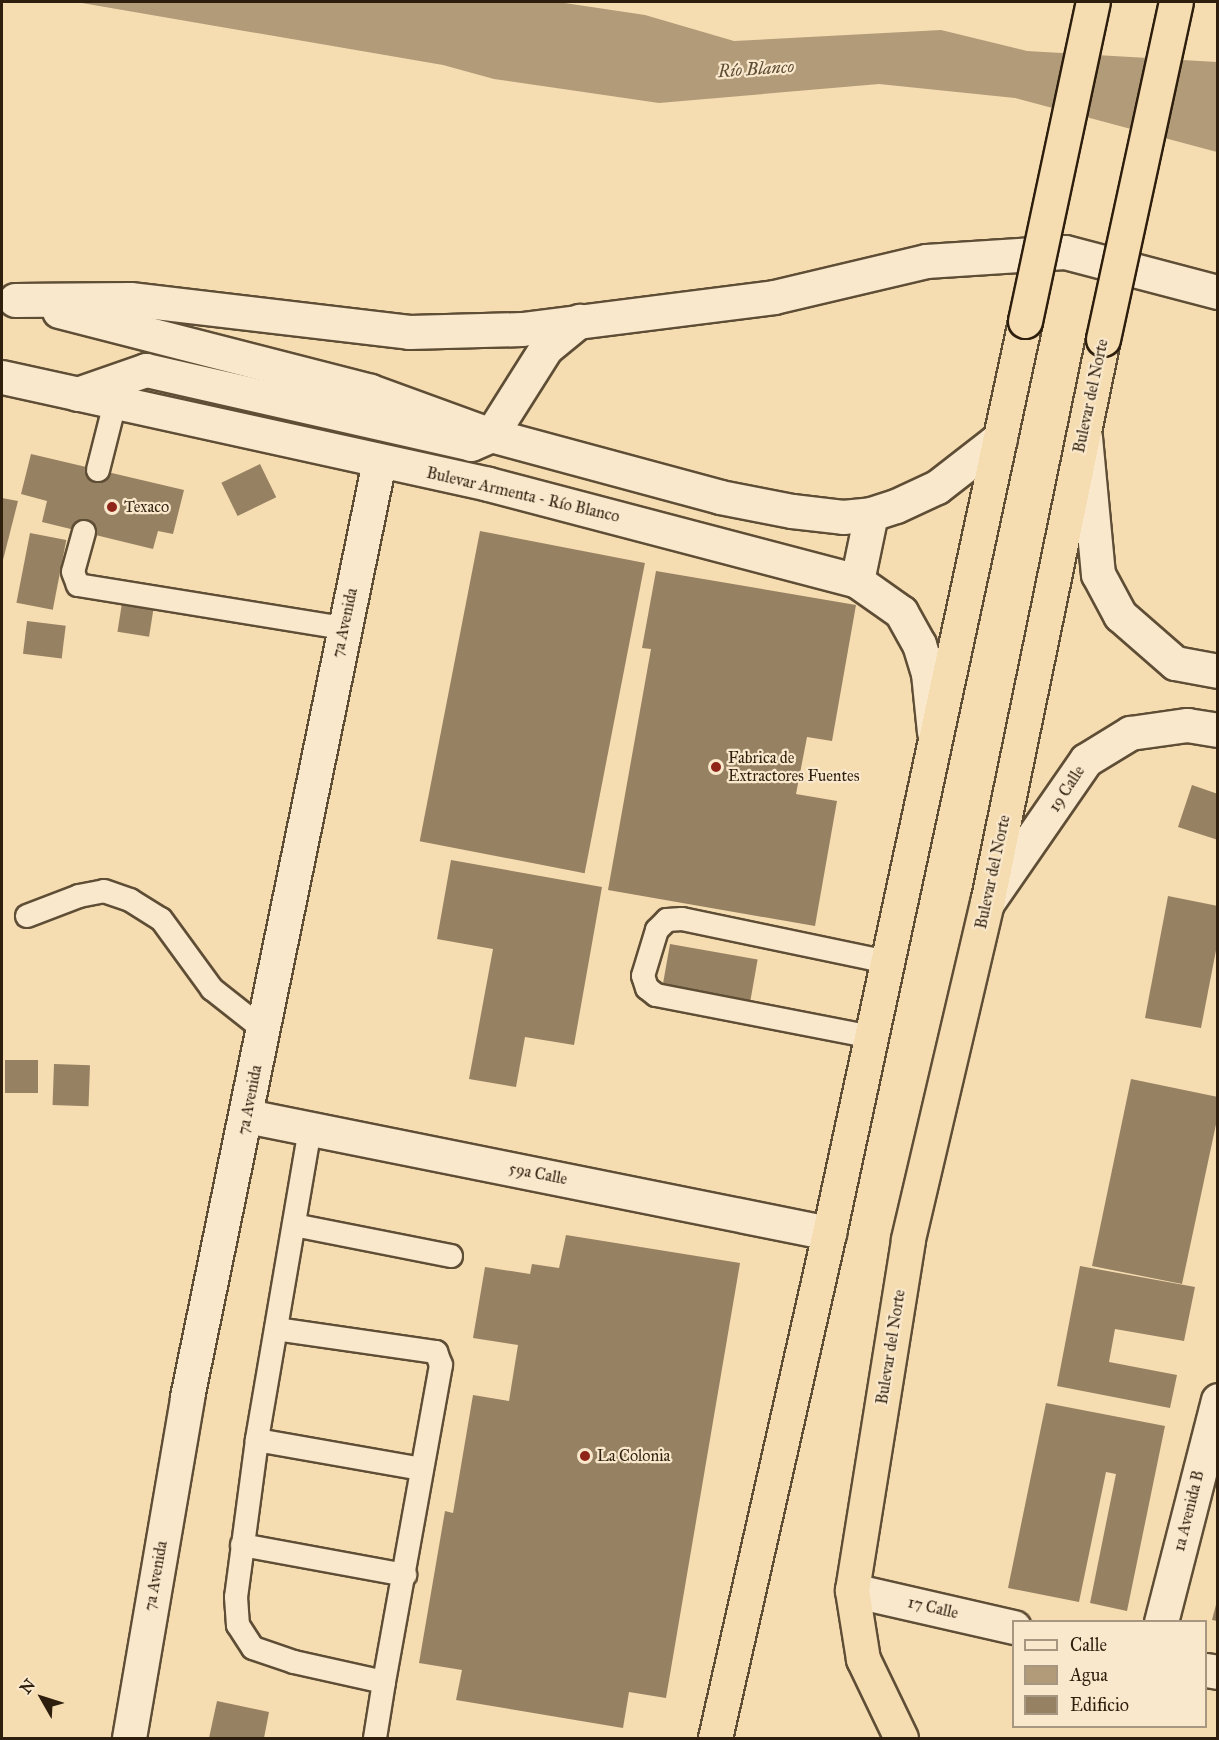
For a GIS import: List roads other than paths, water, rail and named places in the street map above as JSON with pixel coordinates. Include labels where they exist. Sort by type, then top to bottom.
[{"type":"highway","points":[[715,1738],[872,1037],[1093,2]]},
{"type":"highway","name":"Bulevar del Norte","points":[[901,1738],[863,1659],[852,1590],[908,1239],[987,903],[1103,339],[1176,2]]},
{"type":"street","points":[[8,298],[130,299],[409,332],[522,329],[774,297],[926,261],[1065,252],[1218,292]]},
{"type":"street","points":[[8,298],[370,391],[491,435],[720,497],[792,512],[843,517],[871,514],[937,487],[1000,438]]},
{"type":"street","points":[[77,394],[146,370],[471,444],[491,435],[546,348],[579,321]]},
{"type":"street","name":"Bulevar Armenta - Río Blanco","points":[[2,377],[379,462],[488,484],[857,581],[901,612],[918,644],[928,673],[935,742]]},
{"type":"street","points":[[1084,430],[1098,574],[1120,615],[1175,663],[1218,671]]},
{"type":"street","name":"7a Avenida","points":[[129,1738],[187,1396],[247,1116],[379,462]]},
{"type":"street","points":[[857,581],[871,514]]},
{"type":"street","name":"19 Calle","points":[[987,903],[1086,760],[1130,733],[1186,724],[1218,730]]},
{"type":"street","name":"59a Calle","points":[[247,1116],[829,1233]]},
{"type":"street","name":"1a Avenida B","points":[[1162,1620],[1218,1400]]},
{"type":"street","name":"17 Calle","points":[[852,1590],[1012,1627]]},
{"type":"lane","points":[[98,470],[115,403]]},
{"type":"lane","points":[[84,532],[73,572],[78,585],[344,628]]},
{"type":"lane","points":[[27,916],[79,896],[104,891],[130,900],[161,919],[212,988],[264,1030]]},
{"type":"lane","points":[[872,1037],[656,995],[647,987],[643,976],[657,930],[667,920],[682,918],[888,962]]},
{"type":"lane","points":[[310,1129],[257,1440],[236,1597],[238,1625],[253,1648],[294,1662],[384,1682]]},
{"type":"lane","points":[[294,1225],[451,1256]]},
{"type":"lane","points":[[276,1329],[436,1352],[441,1365],[375,1738]]},
{"type":"lane","points":[[257,1440],[421,1470]]},
{"type":"lane","points":[[242,1545],[405,1575]]},
{"type":"water","name":"Río Blanco","points":[[76,2],[558,2],[645,15],[734,41],[941,30],[1027,51],[1217,62],[1217,152],[1015,98],[879,84],[659,103],[494,79],[443,65]]},
{"type":"place","name":"Texaco","points":[[112,507]]},
{"type":"place","name":"Fabrica de Extractores Fuentes","points":[[716,767]]},
{"type":"place","name":"La Colonia","points":[[585,1456]]}]
